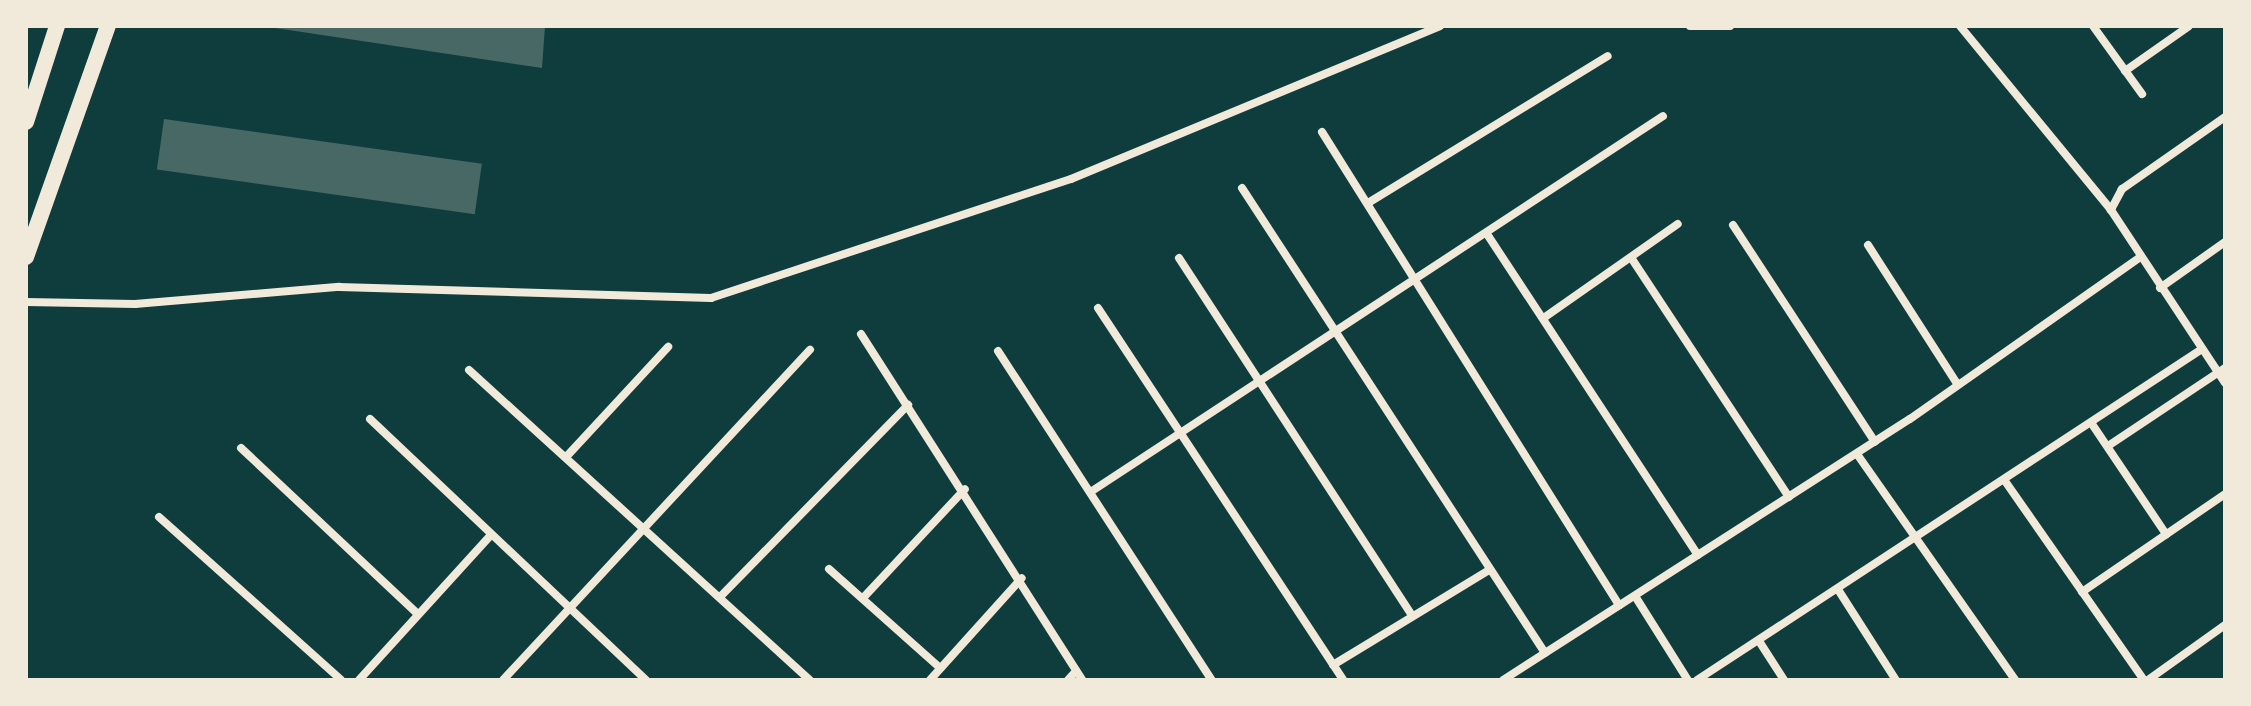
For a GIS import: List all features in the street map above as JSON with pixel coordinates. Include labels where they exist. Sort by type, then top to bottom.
[{"type":"main road","points":[[26,122],[57,26]]},
{"type":"main road","points":[[26,257],[108,26]]},
{"type":"street","points":[[26,302],[135,304],[339,287],[711,298],[1071,179],[1440,26]]},
{"type":"street","points":[[1690,26],[1730,26]]},
{"type":"street","points":[[1960,26],[2111,210],[2138,259],[2202,349],[2221,370],[2225,383]]},
{"type":"street","points":[[2093,26],[2142,94]]},
{"type":"street","points":[[2125,71],[2189,26]]},
{"type":"street","points":[[1368,203],[1608,56]]},
{"type":"street","points":[[1092,491],[1663,116]]},
{"type":"street","points":[[2111,210],[2122,189],[2225,117]]},
{"type":"street","points":[[1322,132],[1619,605]]},
{"type":"street","points":[[1242,188],[1545,653]]},
{"type":"street","points":[[1545,317],[1678,224]]},
{"type":"street","points":[[1733,225],[1875,442]]},
{"type":"street","points":[[1487,234],[1545,317],[1698,555]]},
{"type":"street","points":[[2160,288],[2225,242]]},
{"type":"street","points":[[1868,245],[1958,385]]},
{"type":"street","points":[[1179,258],[1412,615]]},
{"type":"street","points":[[1632,259],[1789,497]]},
{"type":"street","points":[[1503,680],[1857,454],[2138,259]]},
{"type":"street","points":[[1098,308],[1343,680]]},
{"type":"street","points":[[861,334],[1022,578],[1082,680]]},
{"type":"street","points":[[567,456],[668,347]]},
{"type":"street","points":[[1697,680],[1916,541],[2202,349]]},
{"type":"street","points":[[503,680],[810,350]]},
{"type":"street","points":[[998,351],[1092,491],[1212,680]]},
{"type":"street","points":[[469,370],[810,680]]},
{"type":"street","points":[[2108,446],[2221,370]]},
{"type":"street","points":[[720,597],[908,405]]},
{"type":"street","points":[[370,419],[646,680]]},
{"type":"street","points":[[2092,424],[2166,534]]},
{"type":"street","points":[[241,448],[417,613]]},
{"type":"street","points":[[1857,454],[2015,680]]},
{"type":"street","points":[[2005,481],[2146,680],[2225,625]]},
{"type":"street","points":[[863,598],[965,489]]},
{"type":"street","points":[[2082,592],[2225,494]]},
{"type":"street","points":[[159,517],[341,680]]},
{"type":"street","points":[[359,680],[491,535]]},
{"type":"street","points":[[829,569],[940,668]]},
{"type":"street","points":[[1333,665],[1489,570]]},
{"type":"street","points":[[930,680],[1022,578]]},
{"type":"street","points":[[1839,591],[1896,680]]},
{"type":"street","points":[[1635,596],[1688,680]]},
{"type":"street","points":[[1759,641],[1784,680]]},
{"type":"street","points":[[1068,680],[1076,671]]},
{"type":"building","points":[[262,26],[545,26],[542,68]]},
{"type":"building","points":[[164,119],[482,164],[475,214],[157,170]]}]
